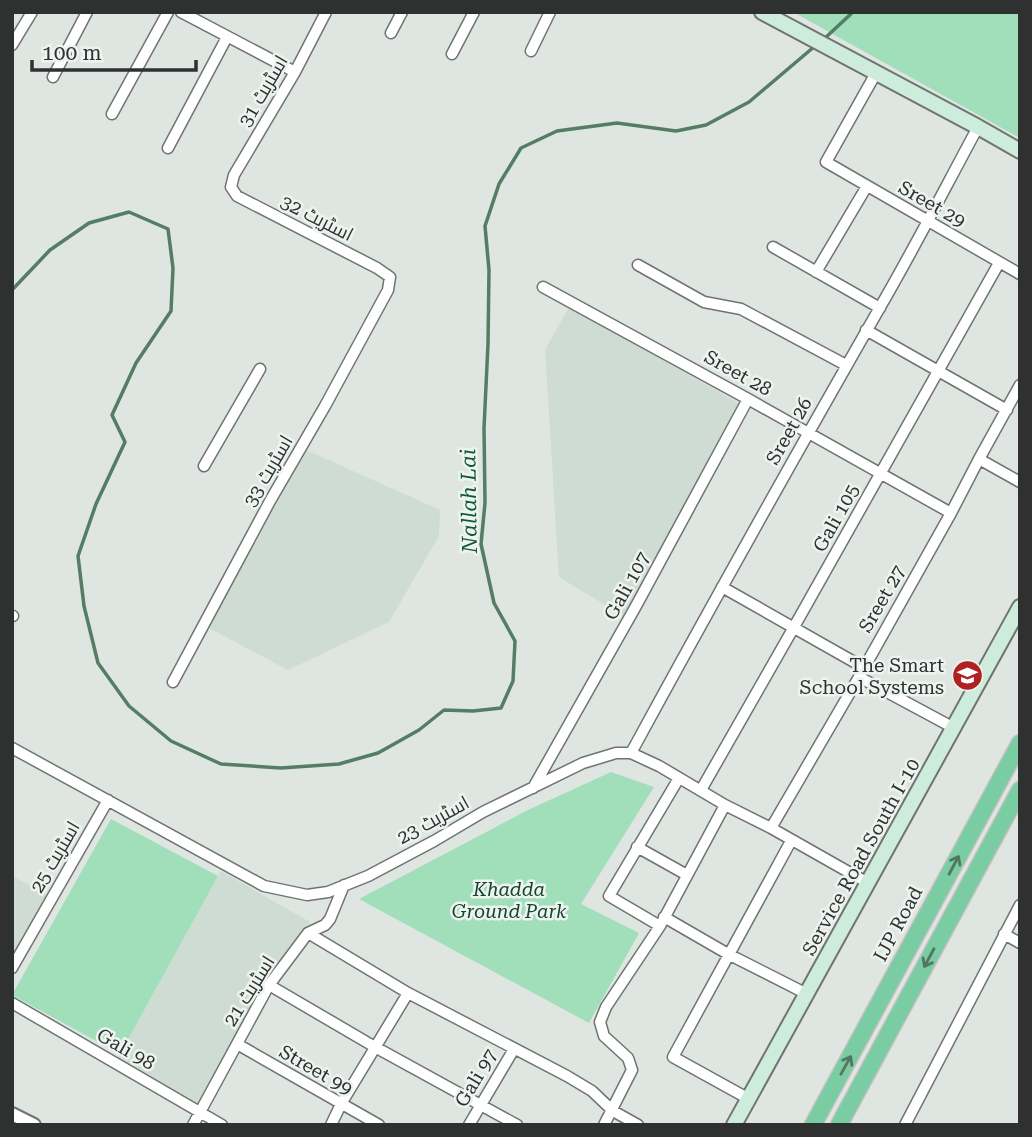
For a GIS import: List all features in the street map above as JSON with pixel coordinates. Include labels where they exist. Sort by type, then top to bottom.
[{"type":"highway","name":"IJP Road","points":[[813,1125],[1020,743]]},
{"type":"highway","points":[[839,1125],[1020,790]]},
{"type":"highway","points":[[926,918],[945,928]]},
{"type":"main road","points":[[762,12],[1020,151]]},
{"type":"main road","name":"Service Road South I-10","points":[[734,1125],[1020,607]]},
{"type":"street","points":[[12,45],[32,12]]},
{"type":"street","points":[[53,77],[87,12]]},
{"type":"street","points":[[112,114],[168,12]]},
{"type":"street","points":[[181,12],[295,72]]},
{"type":"street","name":"اسٹریٹ 31","points":[[230,187],[234,175],[295,72],[326,12]]},
{"type":"street","points":[[391,33],[402,12]]},
{"type":"street","points":[[452,54],[474,12]]},
{"type":"street","points":[[531,51],[551,12]]},
{"type":"street","points":[[167,149],[227,37]]},
{"type":"street","name":"Sreet 29","points":[[876,73],[826,159],[828,164],[1020,274]]},
{"type":"street","name":"Sreet 26","points":[[631,753],[978,127]]},
{"type":"street","points":[[816,272],[867,186]]},
{"type":"street","name":"اسٹریٹ 32","points":[[230,187],[237,195],[390,277]]},
{"type":"street","points":[[773,247],[880,308]]},
{"type":"street","name":"Gali 105","points":[[701,790],[999,263]]},
{"type":"street","points":[[638,265],[704,302],[741,309],[846,365]]},
{"type":"street","name":"اسٹریٹ 33","points":[[173,682],[388,290],[390,277]]},
{"type":"street","name":"Sreet 28","points":[[543,287],[951,513]]},
{"type":"street","points":[[866,330],[1007,410]]},
{"type":"street","points":[[204,466],[260,369]]},
{"type":"street","name":"Sreet 27","points":[[771,828],[859,677],[1020,385]]},
{"type":"street","name":"Gali 107","points":[[532,788],[636,606],[748,399]]},
{"type":"street","points":[[978,459],[1020,482]]},
{"type":"street","points":[[722,587],[863,667]]},
{"type":"street","points":[[859,677],[954,729]]},
{"type":"street","name":"اسٹریٹ 23","points":[[12,748],[264,886],[307,895],[328,891],[368,876],[483,812],[583,763],[616,753],[631,753]]},
{"type":"street","points":[[631,753],[868,883]]},
{"type":"street","points":[[679,778],[609,896],[807,994]]},
{"type":"street","name":"اسٹریٹ 25","points":[[12,968],[108,800]]},
{"type":"street","points":[[604,1125],[632,1070],[628,1058],[604,1036],[600,1023],[606,1007],[662,921],[725,805]]},
{"type":"street","points":[[749,1099],[673,1057],[791,841]]},
{"type":"street","points":[[637,847],[687,875]]},
{"type":"street","name":"اسٹریٹ 21","points":[[193,1125],[269,985],[308,933],[325,925],[330,919],[344,885]]},
{"type":"street","points":[[905,1125],[1020,905]]},
{"type":"street","points":[[308,933],[408,993],[592,1091],[613,1111],[638,1125]]},
{"type":"street","points":[[1004,934],[1020,943]]},
{"type":"street","points":[[269,985],[517,1125]]},
{"type":"street","points":[[331,1125],[408,993]]},
{"type":"street","name":"Gali 98","points":[[12,1003],[222,1125]]},
{"type":"street","name":"Street 99","points":[[237,1044],[379,1125]]},
{"type":"street","name":"Gali 97","points":[[469,1125],[514,1049]]},
{"type":"street","points":[[12,1114],[34,1125]]},
{"type":"shaded area","points":[[569,307],[742,405],[625,617],[559,577],[545,350]]},
{"type":"shaded area","points":[[304,449],[440,510],[439,536],[389,622],[288,670],[207,627]]},
{"type":"shaded area","points":[[221,871],[310,922],[203,1109],[117,1059]]},
{"type":"shaded area","points":[[12,876],[47,895],[12,960]]},
{"type":"green space","points":[[793,12],[1020,12],[1020,138]]},
{"type":"green space","name":"Khadda Ground Park","points":[[611,772],[654,787],[581,904],[639,933],[589,1023],[359,899],[528,810]]},
{"type":"green space","points":[[111,819],[218,876],[120,1054],[12,995]]},
{"type":"waterway","name":"Nallah Lai","points":[[824,39],[853,12]]},
{"type":"waterway","name":"Nallah Lai","points":[[12,290],[50,250],[89,223],[129,212],[168,229],[173,268],[171,311],[136,363],[112,415],[125,442],[96,504],[78,556],[84,606],[98,663],[129,706],[171,741],[221,764],[281,768],[339,764],[378,753],[419,730],[444,710],[501,708],[513,681],[515,641],[494,603],[481,544],[485,503],[484,428],[489,270],[485,226],[499,184],[521,148],[557,131],[617,123],[676,131],[706,125],[749,102],[815,46]]},
{"type":"place","name":"The Smart School Systems","points":[[967,676]]}]
